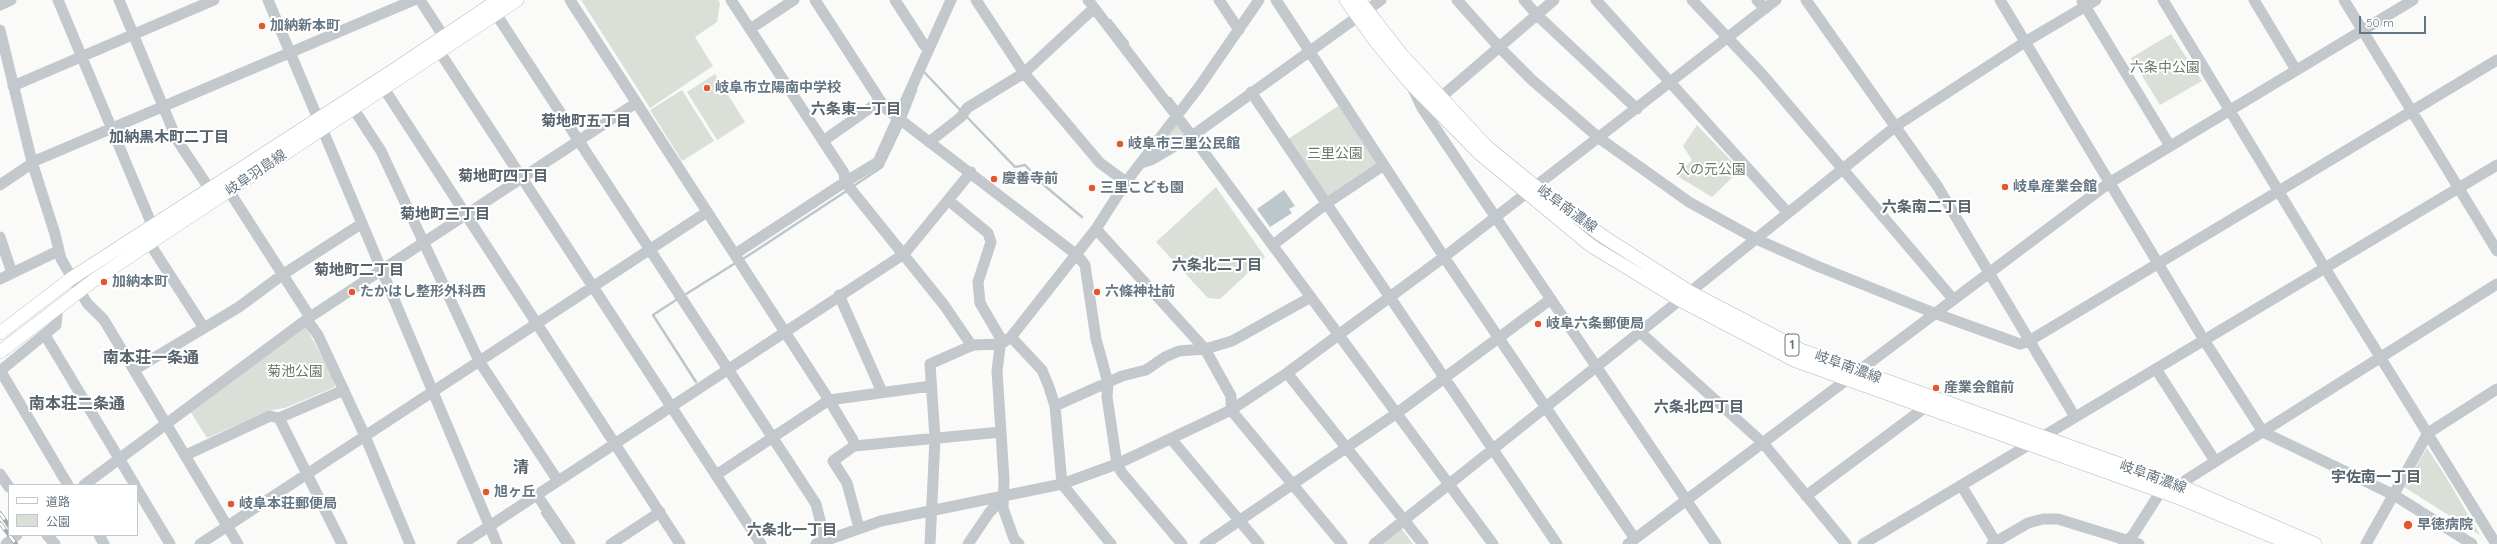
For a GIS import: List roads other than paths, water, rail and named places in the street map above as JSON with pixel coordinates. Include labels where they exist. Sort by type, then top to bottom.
[{"type":"main road","name":"岐阜羽島線","points":[[0,352],[79,290],[229,191],[320,124],[498,0]]},
{"type":"main road","name":"岐阜羽島線","points":[[0,333],[72,278],[209,188],[320,124],[353,108],[517,0]]},
{"type":"main road","name":"岐阜南濃線","points":[[1346,0],[1361,9],[1440,98],[1486,146],[1590,245],[1685,296],[1796,361],[2031,443],[2161,491],[2291,544]]},
{"type":"main road","name":"岐阜南濃線","points":[[1361,9],[1411,84],[1479,152],[1531,190]]},
{"type":"main road","name":"岐阜南濃線","points":[[1685,296],[1801,350],[2181,486],[2316,544]]},
{"type":"street","points":[[0,5],[11,0]]},
{"type":"street","points":[[58,0],[152,225]]},
{"type":"street","points":[[119,0],[177,140],[209,188]]},
{"type":"street","points":[[13,86],[214,0]]},
{"type":"street","points":[[268,0],[380,270],[497,544]]},
{"type":"street","points":[[0,185],[32,162],[113,129],[414,0]]},
{"type":"street","points":[[420,0],[444,37]]},
{"type":"street","points":[[570,0],[785,333],[830,400],[854,446]]},
{"type":"street","points":[[731,0],[844,173],[845,182],[944,305],[972,346]]},
{"type":"street","points":[[750,29],[794,0]]},
{"type":"street","points":[[814,0],[885,108],[971,172],[1077,255],[1084,265],[1096,339],[1108,383],[1106,397],[1117,464],[1122,473],[1182,544]]},
{"type":"street","points":[[895,0],[924,45],[929,49]]},
{"type":"street","points":[[734,254],[878,162],[950,0]]},
{"type":"street","points":[[976,0],[1024,73],[1100,163],[1126,182]]},
{"type":"street","points":[[1219,0],[1239,30]]},
{"type":"street","points":[[930,544],[935,438],[930,364],[972,346],[1001,344],[1012,338],[1096,230],[1126,182],[1177,117],[1260,0]]},
{"type":"street","points":[[1276,0],[1444,257],[1546,407],[1632,541],[1763,444],[1847,378],[2109,183],[2413,0]]},
{"type":"street","points":[[1142,163],[1152,160],[1192,136],[1250,92],[1309,51],[1361,9],[1381,0]]},
{"type":"street","points":[[1457,0],[1499,47],[1532,80],[1599,138],[1657,181],[1756,239],[1934,313],[2020,344],[2029,341],[2497,60]]},
{"type":"street","points":[[1524,0],[1537,15],[1637,109]]},
{"type":"street","points":[[1440,98],[1554,0]]},
{"type":"street","points":[[1596,0],[1788,214]]},
{"type":"street","points":[[1692,0],[1762,74],[1953,300]]},
{"type":"street","points":[[496,14],[816,504],[822,543],[881,521],[1062,484],[1117,464],[1172,440],[1230,410],[1287,373],[1391,297],[1496,218],[1727,38],[1761,4],[1776,0]]},
{"type":"street","points":[[1806,0],[1938,187],[2075,417]]},
{"type":"street","points":[[2000,0],[2204,340],[2264,432],[2394,495],[2472,544]]},
{"type":"street","points":[[1374,544],[1641,333],[1896,126],[2084,3],[2096,0]]},
{"type":"street","points":[[2163,0],[2324,268],[2496,544]]},
{"type":"street","points":[[2254,0],[2296,70]]},
{"type":"street","points":[[2344,0],[2457,188],[2497,251]]},
{"type":"street","points":[[2084,3],[2170,146]]},
{"type":"street","points":[[929,142],[961,116],[968,108],[1024,73],[1091,4],[1192,136],[1493,544]]},
{"type":"street","points":[[0,30],[32,162],[44,204],[56,234],[58,251],[87,303],[104,320],[238,544]]},
{"type":"street","points":[[439,51],[761,544]]},
{"type":"street","points":[[1411,84],[1422,108],[1716,544]]},
{"type":"street","points":[[384,87],[680,544]]},
{"type":"street","points":[[1250,92],[1446,377],[1557,544]]},
{"type":"street","points":[[823,141],[880,101]]},
{"type":"street","points":[[85,484],[308,318],[636,103]]},
{"type":"street","points":[[353,108],[381,151],[479,361],[558,481]]},
{"type":"street","points":[[1273,245],[1326,202],[1384,165]]},
{"type":"street","points":[[1863,544],[1875,541],[1961,485],[2497,165]]},
{"type":"street","points":[[462,544],[904,254],[971,172]]},
{"type":"street","points":[[229,191],[318,335],[365,436],[410,544]]},
{"type":"street","points":[[948,200],[988,233],[991,242],[978,282],[980,303],[1000,338],[1001,344],[997,371],[1004,496],[1003,508],[1007,523],[1014,539],[1019,544]]},
{"type":"street","points":[[200,544],[707,212]]},
{"type":"street","points":[[134,370],[239,307],[282,275],[361,224]]},
{"type":"street","points":[[1096,230],[1205,348],[1231,396],[1230,410],[1342,544]]},
{"type":"street","points":[[0,237],[12,273]]},
{"type":"street","points":[[150,244],[204,328]]},
{"type":"street","points":[[0,279],[58,251]]},
{"type":"street","points":[[2181,486],[2186,480],[2215,461],[2264,432],[2497,284]]},
{"type":"street","points":[[840,295],[882,392]]},
{"type":"street","points":[[1056,406],[1122,376],[1146,370],[1165,357],[1179,351],[1205,348],[1232,342],[1311,297]]},
{"type":"street","points":[[1205,544],[1397,413],[1551,299]]},
{"type":"street","points":[[58,306],[56,326],[0,371],[67,484]]},
{"type":"street","points":[[1641,333],[1763,444],[1846,544]]},
{"type":"street","points":[[46,335],[134,484]]},
{"type":"street","points":[[1012,338],[1042,370],[1056,406],[1062,484],[1111,544]]},
{"type":"street","points":[[2156,369],[2215,461]]},
{"type":"street","points":[[1287,373],[1423,544]]},
{"type":"street","points":[[716,475],[830,400],[931,386]]},
{"type":"street","points":[[186,455],[270,416],[279,418],[344,390]]},
{"type":"street","points":[[2366,544],[2428,434],[2496,393]]},
{"type":"street","points":[[1806,496],[1927,406]]},
{"type":"street","points":[[279,418],[342,544]]},
{"type":"street","points":[[859,528],[847,483],[833,461],[854,446],[1001,432]]},
{"type":"street","points":[[1172,440],[1259,544]]},
{"type":"street","points":[[0,474],[8,486]]},
{"type":"street","points":[[1961,485],[1995,543],[2028,523],[2043,519],[2058,519],[2125,542],[2139,544]]},
{"type":"street","points":[[138,490],[170,544]]},
{"type":"street","points":[[2125,542],[2161,491]]},
{"type":"street","points":[[537,494],[570,544]]},
{"type":"street","points":[[968,544],[989,513],[1004,496]]},
{"type":"street","points":[[611,544],[660,512]]},
{"type":"street","points":[[6,544],[16,536]]},
{"type":"street","points":[[48,536],[55,544]]},
{"type":"waterway","points":[[1110,20],[1128,43]]},
{"type":"waterway","points":[[924,72],[962,112]]},
{"type":"waterway","points":[[905,118],[916,90]]},
{"type":"waterway","points":[[1170,98],[1177,107]]},
{"type":"waterway","points":[[965,115],[1015,167],[1025,165],[1045,186],[1082,217]]},
{"type":"waterway","points":[[852,187],[882,167],[902,125]]},
{"type":"waterway","points":[[743,259],[848,190]]},
{"type":"waterway","points":[[683,296],[737,262]]},
{"type":"waterway","points":[[679,298],[653,315],[696,382]]},
{"type":"waterway","points":[[542,513],[563,544]]},
{"type":"railway","points":[[0,513],[8,525]]},
{"type":"railway","points":[[0,523],[8,534]]},
{"type":"railway","points":[[10,536],[16,544]]},
{"type":"place","name":"加納新本町","points":[[262,26]]},
{"type":"place","name":"岐阜市立陽南中学校","points":[[707,88]]},
{"type":"place","name":"岐阜市三里公民館","points":[[1120,144]]},
{"type":"place","name":"慶善寺前","points":[[994,179]]},
{"type":"place","name":"岐阜産業会館","points":[[2005,187]]},
{"type":"place","name":"三里こども園","points":[[1092,188]]},
{"type":"place","name":"加納本町","points":[[104,282]]},
{"type":"place","name":"たかはし整形外科西","points":[[352,292]]},
{"type":"place","name":"六條神社前","points":[[1097,292]]},
{"type":"place","name":"岐阜六条郵便局","points":[[1538,324]]},
{"type":"place","name":"産業会館前","points":[[1936,388]]},
{"type":"place","name":"旭ヶ丘","points":[[486,492]]},
{"type":"place","name":"岐阜本荘郵便局","points":[[231,504]]},
{"type":"place","name":"早徳病院","points":[[2408,525]]},
{"type":"district","name":"六条東一丁目","points":[[856,109]]},
{"type":"district","name":"菊地町五丁目","points":[[586,121]]},
{"type":"district","name":"加納黒木町二丁目","points":[[169,137]]},
{"type":"district","name":"菊地町四丁目","points":[[503,176]]},
{"type":"district","name":"六条南二丁目","points":[[1927,207]]},
{"type":"district","name":"菊地町三丁目","points":[[445,214]]},
{"type":"district","name":"六条北二丁目","points":[[1217,265]]},
{"type":"district","name":"菊地町二丁目","points":[[359,270]]},
{"type":"district","name":"南本荘一条通","points":[[151,358]]},
{"type":"district","name":"南本荘二条通","points":[[77,404]]},
{"type":"district","name":"六条北四丁目","points":[[1699,407]]},
{"type":"district","name":"清","points":[[521,468]]},
{"type":"district","name":"宇佐南一丁目","points":[[2376,477]]},
{"type":"district","name":"六条北一丁目","points":[[792,530]]},
{"type":"park label","name":"六条中公園","points":[[2165,68]]},
{"type":"park label","name":"三里公園","points":[[1335,154]]},
{"type":"park label","name":"入の元公園","points":[[1711,170]]},
{"type":"park label","name":"菊池公園","points":[[295,372]]}]
